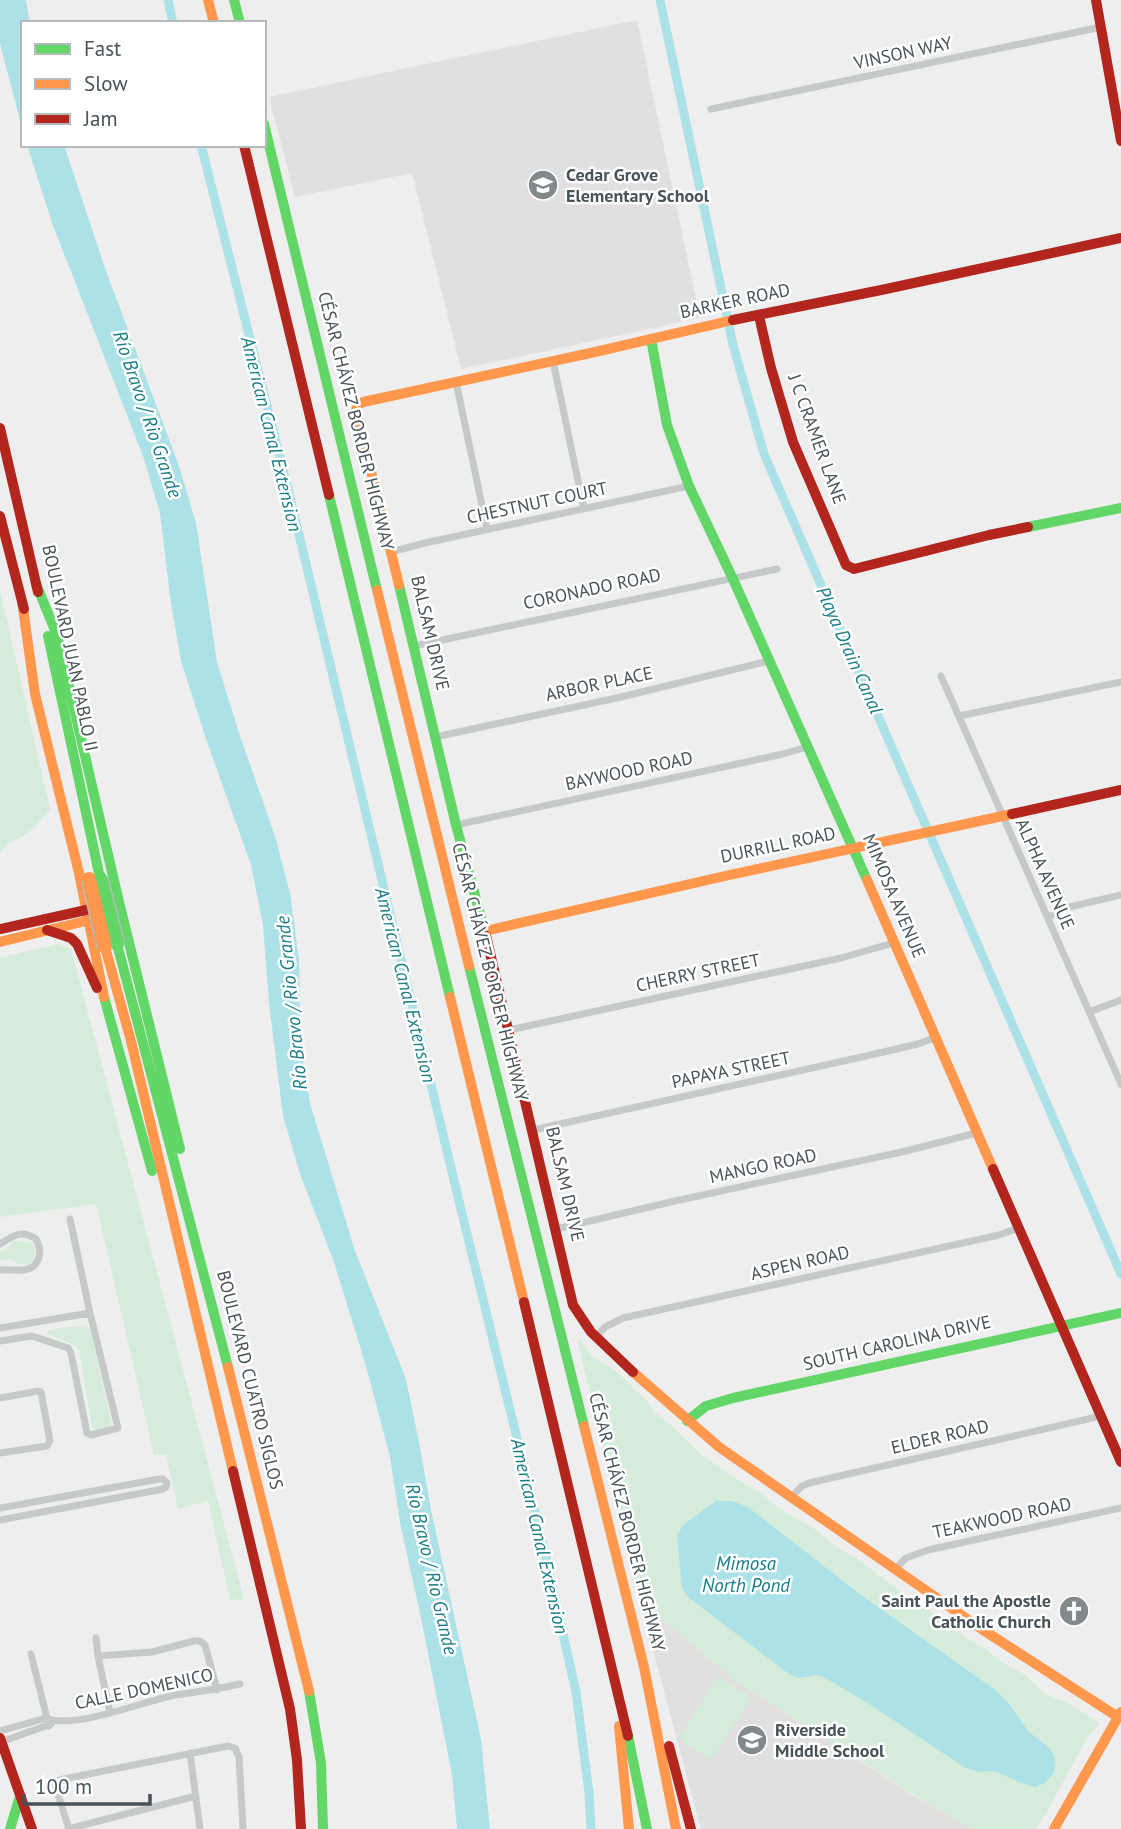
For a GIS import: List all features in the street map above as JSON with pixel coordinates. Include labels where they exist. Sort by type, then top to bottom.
[{"type":"main road","points":[[208,0],[213,21]]},
{"type":"main road","points":[[234,0],[239,21]]},
{"type":"main road","points":[[1096,0],[1119,112],[1121,141]]},
{"type":"main road","name":"CÉSAR CHÁVEZ BORDER HIGHWAY","points":[[266,132],[417,756],[644,1667],[676,1829]]},
{"type":"main road","points":[[244,147],[611,1659],[648,1829]]},
{"type":"main road","name":"BARKER ROAD","points":[[358,405],[717,323],[1121,238]]},
{"type":"main road","name":"J C CRAMER LANE","points":[[758,316],[793,442],[846,565],[854,569],[989,536],[1121,508]]},
{"type":"main road","name":"MIMOSA AVENUE","points":[[651,339],[667,425],[689,486],[853,849],[1121,1462]]},
{"type":"main road","name":"BALSAM DRIVE","points":[[358,405],[356,410],[359,425],[456,825],[509,1030],[573,1305],[584,1325],[687,1422],[719,1447],[983,1630],[1120,1714]]},
{"type":"main road","name":"BOULEVARD JUAN PABLO II","points":[[0,428],[57,677],[95,877]]},
{"type":"main road","name":"BOULEVARD JUAN PABLO II","points":[[0,516],[44,692],[95,877]]},
{"type":"main road","points":[[36,584],[57,635],[95,877],[112,948],[234,1369],[238,1406]]},
{"type":"main road","points":[[22,600],[35,694],[95,877],[121,907]]},
{"type":"main road","name":"DURRILL ROAD","points":[[485,932],[1121,790]]},
{"type":"main road","points":[[95,877],[88,915],[112,948]]},
{"type":"main road","points":[[0,929],[121,907]]},
{"type":"main road","points":[[106,1005],[112,948],[121,907]]},
{"type":"main road","points":[[0,942],[47,930],[88,915]]},
{"type":"main road","points":[[47,930],[71,938],[77,944],[106,1005],[168,1233],[187,1278]]},
{"type":"main road","name":"BOULEVARD CUATRO SIGLOS","points":[[112,948],[164,1150],[238,1406],[311,1699],[321,1763],[323,1829]]},
{"type":"main road","name":"BOULEVARD CUATRO SIGLOS","points":[[164,1150],[187,1278],[294,1724],[301,1829]]},
{"type":"main road","name":"SOUTH CAROLINA DRIVE","points":[[687,1422],[706,1406],[733,1398],[1121,1313]]},
{"type":"main road","points":[[611,1659],[629,1829]]},
{"type":"main road","points":[[644,1667],[662,1716],[691,1829]]},
{"type":"main road","points":[[1054,1829],[1120,1714]]},
{"type":"main road","points":[[0,1737],[29,1828]]},
{"type":"main road","points":[[10,1829],[20,1796]]},
{"type":"street","name":"VINSON WAY","points":[[710,109],[1101,27]]},
{"type":"street","points":[[553,361],[584,509]]},
{"type":"street","points":[[456,382],[487,530]]},
{"type":"street","name":"CHESTNUT COURT","points":[[391,552],[689,486]]},
{"type":"street","name":"CORONADO ROAD","points":[[414,646],[777,569]]},
{"type":"street","name":"ARBOR PLACE","points":[[435,737],[621,697],[769,661]]},
{"type":"street","name":"ALPHA AVENUE","points":[[941,676],[1121,1084]]},
{"type":"street","points":[[960,716],[1121,682]]},
{"type":"street","name":"BAYWOOD ROAD","points":[[456,825],[807,747]]},
{"type":"street","points":[[1048,917],[1065,908],[1121,895]]},
{"type":"street","name":"CHERRY STREET","points":[[509,1030],[841,958],[893,943]]},
{"type":"street","points":[[1089,1012],[1121,1000]]},
{"type":"street","name":"PAPAYA STREET","points":[[533,1130],[866,1056],[934,1038]]},
{"type":"street","name":"MANGO ROAD","points":[[556,1229],[976,1133]]},
{"type":"street","points":[[0,1341],[33,1336],[70,1349],[87,1433],[91,1435],[117,1429],[70,1219]]},
{"type":"street","name":"ASPEN ROAD","points":[[595,1338],[605,1327],[623,1318],[999,1235],[1018,1228]]},
{"type":"street","points":[[0,1244],[14,1234],[27,1234],[36,1239],[40,1250],[38,1260],[31,1268],[0,1270]]},
{"type":"street","points":[[0,1328],[90,1313]]},
{"type":"street","points":[[31,1323],[33,1336]]},
{"type":"street","points":[[0,1398],[41,1392],[50,1441],[47,1446],[0,1453]]},
{"type":"street","name":"ELDER ROAD","points":[[791,1497],[809,1483],[1101,1416]]},
{"type":"street","points":[[0,1520],[163,1489],[167,1483],[159,1479],[4,1507],[10,1518]]},
{"type":"street","points":[[101,1489],[103,1501]]},
{"type":"street","name":"TEAKWOOD ROAD","points":[[895,1569],[906,1558],[928,1550],[1121,1508]]},
{"type":"street","points":[[96,1638],[110,1713]]},
{"type":"street","points":[[98,1656],[152,1652],[200,1641],[206,1648],[217,1690]]},
{"type":"street","points":[[31,1654],[49,1722]]},
{"type":"street","name":"CALLE DOMENICO","points":[[0,1737],[36,1729],[49,1722],[110,1713],[173,1695],[217,1690],[240,1684]]},
{"type":"street","points":[[196,1796],[69,1829],[55,1785],[61,1780],[228,1746],[235,1748],[239,1757],[243,1829]]},
{"type":"street","points":[[190,1753],[200,1829]]},
{"type":"shaded area","name":"Cedar Grove Elementary School","points":[[637,20],[700,318],[461,369],[412,173],[295,197],[269,97]]},
{"type":"shaded area","name":"Riverside Middle School","points":[[640,1602],[739,1683],[916,1797],[973,1829],[701,1829]]},
{"type":"green space","points":[[0,590],[50,809],[27,834],[11,842],[0,854]]},
{"type":"green space","points":[[58,944],[71,949],[244,1599],[230,1600],[208,1501],[178,1509],[166,1454],[154,1455],[96,1204],[0,1217],[0,958]]},
{"type":"green space","points":[[14,1241],[30,1242],[35,1248],[35,1256],[30,1265],[19,1264],[11,1259],[0,1261],[0,1251]]},
{"type":"green space","points":[[85,1325],[90,1329],[111,1422],[110,1426],[96,1430],[92,1427],[79,1349],[48,1334],[48,1330]]},
{"type":"green space","points":[[577,1339],[591,1355],[616,1371],[647,1401],[654,1412],[702,1455],[761,1493],[777,1507],[818,1531],[836,1547],[856,1558],[1003,1663],[1026,1675],[1045,1694],[1069,1703],[1099,1723],[1087,1738],[1035,1829],[973,1829],[938,1810],[739,1683],[640,1602]]},
{"type":"green space","points":[[717,1676],[751,1698],[711,1760],[682,1741],[680,1736]]},
{"type":"water","points":[[0,0],[26,0],[30,21],[21,21],[21,124],[0,44]]},
{"type":"water","name":"Río Bravo / Rio Grande","points":[[28,147],[65,147],[106,271],[179,466],[196,523],[217,662],[275,836],[290,893],[299,960],[301,1051],[310,1103],[355,1251],[406,1379],[431,1510],[481,1739],[490,1829],[457,1829],[452,1775],[400,1523],[390,1457],[334,1262],[300,1174],[283,1116],[269,1003],[263,925],[251,865],[181,661],[160,513],[143,456],[52,223]]},
{"type":"water","name":"Mimosa North Pond","points":[[716,1501],[732,1501],[748,1507],[861,1595],[997,1691],[1028,1731],[1054,1755],[1053,1774],[1045,1783],[1035,1787],[997,1772],[978,1772],[964,1767],[825,1678],[817,1675],[799,1678],[789,1674],[688,1597],[682,1588],[677,1536],[683,1525]]},
{"type":"waterway","name":"American Canal Extension","points":[[168,0],[173,21]]},
{"type":"waterway","name":"Playa Drain Canal","points":[[660,0],[733,345],[764,454],[1121,1274]]},
{"type":"waterway","name":"American Canal Extension","points":[[202,147],[289,493],[544,1549],[576,1692],[591,1829]]},
{"type":"traffic: fast","points":[[234,0],[239,21]]},
{"type":"traffic: fast","points":[[266,132],[377,590]]},
{"type":"traffic: fast","points":[[651,339],[667,425],[689,486],[867,880]]},
{"type":"traffic: fast","points":[[329,495],[450,997]]},
{"type":"traffic: fast","points":[[1028,527],[1121,508]]},
{"type":"traffic: fast","points":[[36,584],[57,635],[180,1149]]},
{"type":"traffic: fast","points":[[399,585],[456,825],[486,936]]},
{"type":"traffic: fast","points":[[48,636],[100,878]]},
{"type":"traffic: fast","points":[[100,878],[117,944]]},
{"type":"traffic: fast","points":[[117,944],[228,1367]]},
{"type":"traffic: fast","points":[[469,966],[584,1426]]},
{"type":"traffic: fast","points":[[104,997],[152,1171]]},
{"type":"traffic: fast","points":[[687,1421],[706,1406],[733,1398],[1121,1313]]},
{"type":"traffic: fast","points":[[309,1691],[321,1763],[323,1829]]},
{"type":"traffic: fast","points":[[628,1736],[647,1829]]},
{"type":"traffic: fast","points":[[10,1829],[20,1796]]},
{"type":"traffic: slow","points":[[208,0],[213,21]]},
{"type":"traffic: slow","points":[[399,585],[356,410],[358,405],[733,320]]},
{"type":"traffic: slow","points":[[377,590],[469,966]]},
{"type":"traffic: slow","points":[[22,601],[35,694],[79,873],[104,997]]},
{"type":"traffic: slow","points":[[485,931],[1012,814]]},
{"type":"traffic: slow","points":[[89,879],[105,947]]},
{"type":"traffic: slow","points":[[867,880],[993,1169]]},
{"type":"traffic: slow","points":[[0,942],[98,918]]},
{"type":"traffic: slow","points":[[105,947],[131,1041],[233,1471]]},
{"type":"traffic: slow","points":[[450,997],[524,1302]]},
{"type":"traffic: slow","points":[[228,1367],[309,1691]]},
{"type":"traffic: slow","points":[[633,1372],[719,1447],[983,1630],[1118,1717]]},
{"type":"traffic: slow","points":[[584,1426],[644,1667],[676,1829]]},
{"type":"traffic: slow","points":[[1054,1829],[1121,1712]]},
{"type":"traffic: slow","points":[[619,1726],[629,1829]]},
{"type":"traffic: jam","points":[[1096,0],[1121,141]]},
{"type":"traffic: jam","points":[[244,147],[329,495]]},
{"type":"traffic: jam","points":[[733,320],[1121,238]]},
{"type":"traffic: jam","points":[[759,316],[793,442],[846,565],[854,569],[1028,527]]},
{"type":"traffic: jam","points":[[0,428],[38,592]]},
{"type":"traffic: jam","points":[[0,516],[24,609]]},
{"type":"traffic: jam","points":[[1012,814],[1121,790]]},
{"type":"traffic: jam","points":[[0,929],[95,908]]},
{"type":"traffic: jam","points":[[47,930],[71,938],[77,944],[97,988]]},
{"type":"traffic: jam","points":[[486,936],[573,1305],[591,1332],[633,1372]]},
{"type":"traffic: jam","points":[[993,1169],[1121,1462]]},
{"type":"traffic: jam","points":[[524,1302],[628,1736]]},
{"type":"traffic: jam","points":[[233,1471],[290,1709],[297,1760],[301,1829]]},
{"type":"traffic: jam","points":[[0,1738],[32,1829]]},
{"type":"traffic: jam","points":[[669,1746],[691,1829]]},
{"type":"place","name":"Cedar Grove Elementary School","points":[[543,185]]},
{"type":"place","name":"Saint Paul the Apostle Catholic Church","points":[[1074,1611]]},
{"type":"place","name":"Riverside Middle School","points":[[752,1740]]}]
